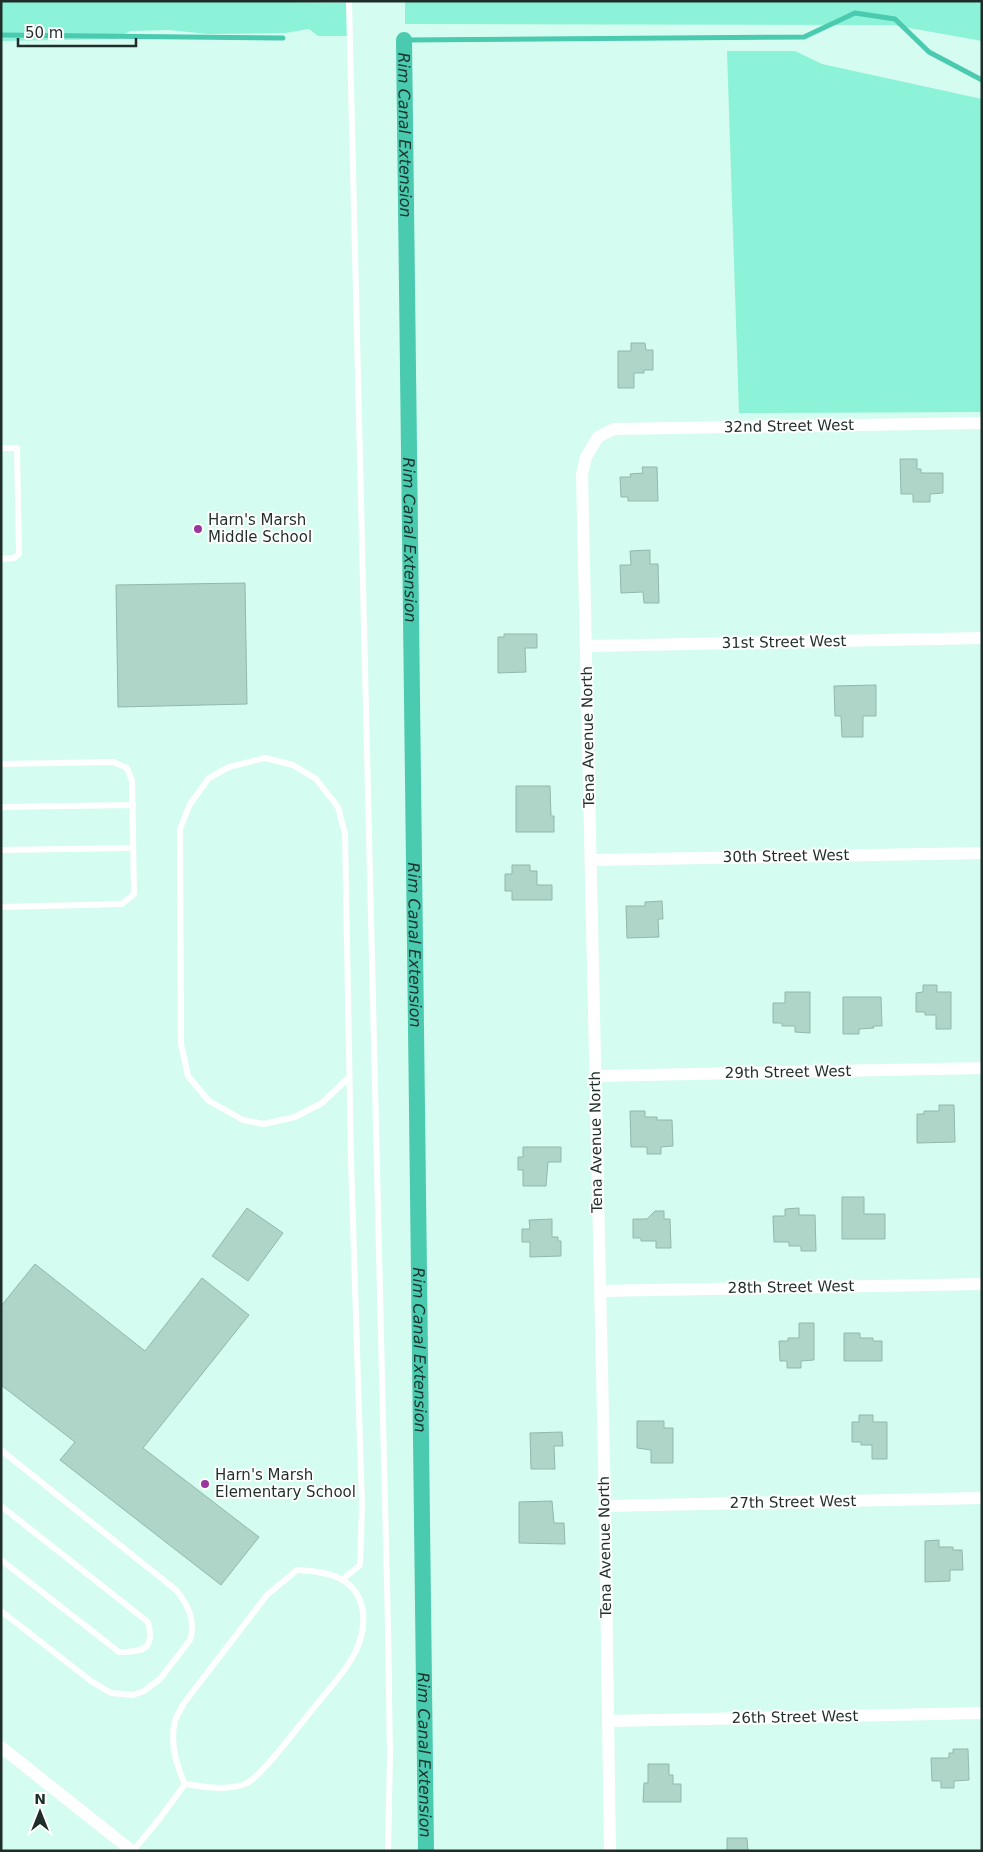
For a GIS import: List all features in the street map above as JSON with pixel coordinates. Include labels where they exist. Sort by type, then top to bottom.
[{"type":"street","name":"32nd Street West","points":[[598,437],[614,429],[982,423]]},
{"type":"street","name":"Tena Avenue North","points":[[598,437],[586,457],[582,474],[605,1506],[610,1851]]},
{"type":"street","name":"31st Street West","points":[[586,646],[982,638]]},
{"type":"street","name":"30th Street West","points":[[591,860],[982,852]]},
{"type":"street","name":"29th Street West","points":[[595,1076],[982,1068]]},
{"type":"street","name":"28th Street West","points":[[600,1291],[982,1284]]},
{"type":"street","name":"27th Street West","points":[[605,1506],[982,1498]]},
{"type":"street","name":"26th Street West","points":[[609,1721],[982,1713]]},
{"type":"street","points":[[1,1747],[132,1851]]},
{"type":"lane","points":[[349,1],[388,1637],[390,1756],[388,1851]]},
{"type":"lane","points":[[1,448],[17,448],[19,554],[14,558],[1,559]]},
{"type":"lane","points":[[342,1580],[360,1565],[362,1506],[350,1077],[346,834],[338,806],[316,779],[294,765],[265,758],[229,768],[209,778],[190,804],[180,829],[181,1044],[188,1076],[209,1101],[243,1120],[264,1124],[295,1117],[322,1103],[350,1077]]},
{"type":"lane","points":[[1,764],[114,762],[127,768],[132,781],[134,894],[122,904],[1,907]]},
{"type":"lane","points":[[1,807],[133,805]]},
{"type":"lane","points":[[1,850],[133,848]]},
{"type":"lane","points":[[1,1450],[176,1590],[192,1617],[192,1633],[190,1640],[160,1679],[133,1695],[123,1695],[111,1693],[91,1681],[1,1611]]},
{"type":"lane","points":[[1,1506],[148,1622],[151,1634],[149,1643],[141,1650],[119,1652],[1,1560]]},
{"type":"lane","points":[[297,1570],[322,1572],[342,1580],[358,1593],[364,1615],[361,1640],[351,1660],[269,1764],[246,1784],[222,1788],[185,1784],[177,1768],[174,1749],[175,1722],[184,1703],[267,1595],[297,1570]]},
{"type":"lane","points":[[132,1851],[185,1784]]},
{"type":"green space","points":[[1,1],[350,3],[351,36],[318,36],[309,29],[285,33],[208,34],[169,30],[130,31],[117,39],[1,41]]},
{"type":"green space","points":[[405,1],[982,1],[982,41],[893,25],[405,24]]},
{"type":"green space","points":[[727,51],[795,51],[822,64],[982,99],[982,412],[739,413]]},
{"type":"building","points":[[631,343],[645,343],[646,350],[653,350],[653,370],[644,370],[644,373],[634,373],[634,388],[618,388],[618,351],[631,351]]},
{"type":"building","points":[[900,459],[917,459],[917,469],[921,469],[921,473],[943,473],[943,493],[930,494],[930,502],[913,502],[913,494],[901,494]]},
{"type":"building","points":[[642,467],[657,467],[658,501],[628,501],[628,497],[621,497],[620,477],[631,477],[630,474],[643,473]]},
{"type":"building","points":[[650,550],[650,564],[658,564],[659,603],[644,603],[643,592],[621,593],[620,565],[631,565],[630,551]]},
{"type":"building","points":[[245,583],[247,704],[118,707],[116,585]]},
{"type":"building","points":[[504,634],[537,634],[537,648],[525,648],[526,672],[498,673],[498,637],[504,637]]},
{"type":"building","points":[[876,685],[876,716],[863,716],[863,737],[842,737],[841,716],[835,716],[834,686]]},
{"type":"building","points":[[516,786],[550,786],[551,816],[554,816],[554,832],[516,832]]},
{"type":"building","points":[[512,865],[530,865],[530,871],[537,871],[537,885],[552,885],[552,900],[512,900],[512,891],[505,891],[505,874],[512,874]]},
{"type":"building","points":[[662,901],[663,919],[658,919],[659,937],[627,938],[626,906],[645,906],[645,902]]},
{"type":"building","points":[[923,985],[937,985],[937,992],[951,992],[951,1029],[936,1029],[936,1015],[925,1015],[925,1012],[916,1012],[916,993],[923,992]]},
{"type":"building","points":[[785,992],[810,992],[810,1033],[795,1032],[795,1026],[782,1026],[782,1023],[773,1023],[773,1003],[785,1003]]},
{"type":"building","points":[[843,997],[881,997],[882,1026],[859,1029],[859,1034],[843,1034]]},
{"type":"building","points":[[939,1105],[954,1105],[955,1142],[917,1143],[917,1114],[924,1114],[924,1111],[939,1111]]},
{"type":"building","points":[[630,1111],[645,1111],[645,1117],[657,1117],[657,1120],[672,1120],[673,1146],[661,1147],[661,1154],[647,1154],[647,1147],[631,1147]]},
{"type":"building","points":[[523,1147],[561,1147],[561,1162],[548,1162],[546,1186],[523,1186],[523,1170],[518,1170],[518,1157],[523,1157]]},
{"type":"building","points":[[842,1197],[864,1197],[864,1214],[885,1214],[885,1239],[842,1239]]},
{"type":"building","points":[[247,1208],[283,1233],[248,1281],[212,1256]]},
{"type":"building","points":[[799,1208],[799,1215],[815,1215],[816,1251],[801,1251],[801,1246],[789,1246],[789,1242],[774,1242],[773,1216],[785,1216],[785,1209]]},
{"type":"building","points":[[655,1211],[664,1211],[664,1219],[670,1219],[671,1248],[656,1248],[656,1241],[641,1241],[641,1238],[633,1238],[633,1219],[647,1219]]},
{"type":"building","points":[[552,1219],[552,1237],[558,1237],[558,1241],[561,1241],[561,1256],[530,1257],[530,1242],[522,1242],[522,1229],[530,1229],[529,1220]]},
{"type":"building","points":[[35,1264],[145,1351],[202,1278],[249,1315],[143,1448],[259,1537],[221,1585],[60,1460],[75,1442],[1,1385],[1,1306]]},
{"type":"building","points":[[799,1323],[814,1323],[814,1360],[801,1361],[801,1368],[787,1368],[787,1361],[780,1361],[779,1341],[788,1341],[788,1338],[799,1338]]},
{"type":"building","points":[[844,1333],[860,1333],[860,1338],[873,1338],[873,1341],[882,1341],[882,1361],[844,1361]]},
{"type":"building","points":[[859,1415],[873,1415],[873,1422],[887,1422],[887,1459],[872,1459],[872,1445],[861,1445],[861,1442],[852,1442],[852,1422],[859,1422]]},
{"type":"building","points":[[637,1421],[664,1421],[664,1428],[673,1428],[673,1463],[651,1463],[651,1450],[637,1448]]},
{"type":"building","points":[[562,1432],[563,1446],[554,1446],[555,1469],[531,1469],[530,1433]]},
{"type":"building","points":[[552,1501],[554,1523],[564,1523],[565,1544],[519,1543],[519,1502]]},
{"type":"building","points":[[939,1540],[939,1547],[953,1547],[953,1550],[962,1550],[963,1570],[950,1570],[950,1581],[925,1582],[925,1541]]},
{"type":"building","points":[[953,1749],[968,1749],[969,1780],[954,1781],[954,1788],[941,1788],[941,1781],[932,1781],[931,1758],[949,1758],[949,1753],[953,1753]]},
{"type":"building","points":[[648,1764],[669,1764],[669,1775],[673,1775],[673,1784],[681,1784],[681,1802],[643,1802],[644,1783],[648,1783]]},
{"type":"building","points":[[727,1838],[747,1838],[748,1851],[727,1851]]},
{"type":"waterway","points":[[404,40],[804,37],[855,13],[895,19],[929,52],[982,80]]},
{"type":"waterway","points":[[1,35],[283,38]]},
{"type":"waterway","name":"Rim Canal Extension","points":[[404,40],[426,1851]]},
{"type":"place","name":"Harn's Marsh Middle School","points":[[198,529]]},
{"type":"place","name":"Harn's Marsh Elementary School","points":[[205,1484]]}]
